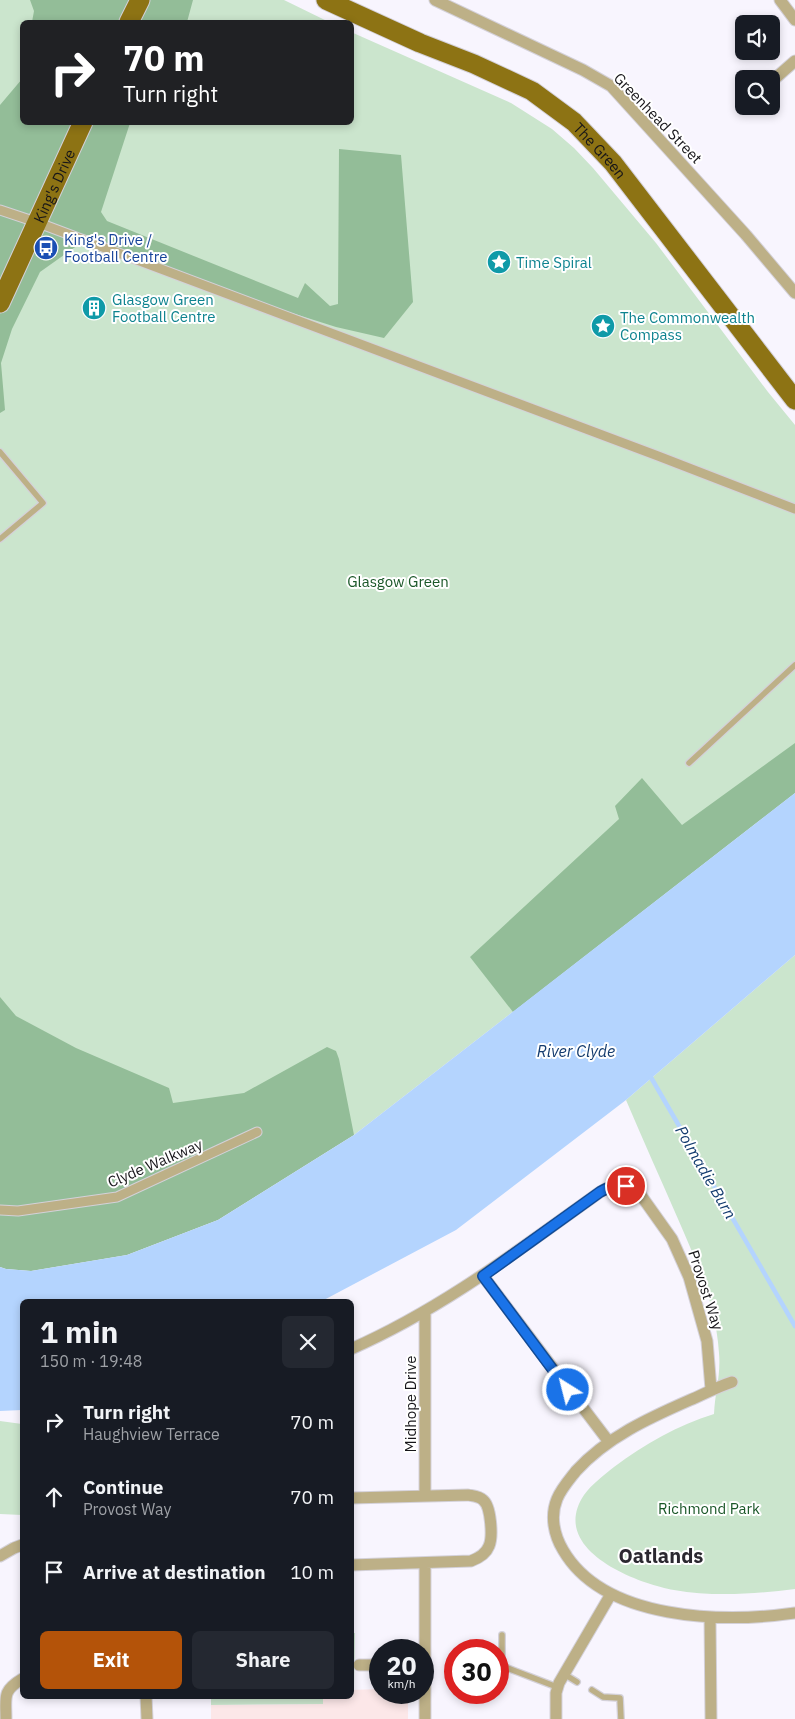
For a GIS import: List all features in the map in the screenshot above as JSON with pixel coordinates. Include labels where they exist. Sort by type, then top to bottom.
[{"type":"main road","points":[[130,20],[140,0]]},
{"type":"main road","name":"The Green","points":[[326,0],[532,91],[574,122],[613,164],[795,400]]},
{"type":"main road","name":"King's Drive","points":[[0,303],[82,125]]},
{"type":"street","name":"Greenhead Street","points":[[435,0],[583,70],[611,86],[746,235],[795,293]]},
{"type":"street","points":[[780,0],[795,20]]},
{"type":"street","points":[[780,74],[795,61]]},
{"type":"street","points":[[0,210],[795,509]]},
{"type":"street","name":"Clyde Walkway","points":[[0,1210],[18,1211],[117,1197],[257,1132]]},
{"type":"street","name":"Provost Way","points":[[483,1276],[600,1192],[618,1185],[633,1189],[640,1194],[675,1243],[690,1277],[707,1342],[711,1389]]},
{"type":"street","points":[[354,1348],[425,1312],[483,1276],[609,1442]]},
{"type":"street","name":"Midhope Drive","points":[[425,1312],[425,1496]]},
{"type":"street","points":[[732,1382],[711,1389],[647,1419],[609,1442],[592,1455],[566,1483],[557,1499],[554,1524],[558,1542],[566,1556],[584,1575],[611,1594],[661,1610],[710,1617],[760,1617],[795,1613]]},
{"type":"street","points":[[354,1498],[468,1495],[484,1500],[490,1512],[491,1541],[485,1553],[471,1561],[354,1565]]},
{"type":"street","points":[[0,1548],[18,1546]]},
{"type":"street","points":[[0,1556],[18,1546]]},
{"type":"street","points":[[424,1639],[425,1563]]},
{"type":"street","points":[[556,1719],[557,1687],[611,1594]]},
{"type":"street","points":[[710,1617],[711,1719]]},
{"type":"street","points":[[359,1665],[369,1665]]},
{"type":"street","points":[[6,1719],[6,1693],[12,1685],[20,1680]]},
{"type":"street","points":[[146,1699],[146,1719]]},
{"type":"street","points":[[425,1704],[425,1719]]},
{"type":"lane","points":[[0,452],[43,503],[0,539]]},
{"type":"lane","points":[[689,762],[795,665]]},
{"type":"lane","points":[[502,1635],[502,1666],[557,1687]]},
{"type":"lane","points":[[564,1674],[577,1682]]},
{"type":"lane","points":[[592,1690],[604,1697],[620,1698],[621,1719]]},
{"type":"shaded area","points":[[369,1689],[369,1704],[408,1704],[408,1719],[211,1719],[211,1705],[323,1704],[323,1699],[354,1699],[354,1690]]},
{"type":"green space","name":"Glasgow Green","points":[[0,0],[284,0],[325,20],[20,20],[20,125],[354,125],[354,33],[511,103],[552,129],[593,168],[656,243],[795,425],[795,793],[354,1135],[0,1267]]},
{"type":"green space","points":[[30,0],[193,0],[188,20],[32,20],[34,11]]},
{"type":"green space","points":[[20,81],[20,125],[129,125],[101,212],[107,221],[298,298],[305,283],[330,306],[338,304],[339,149],[401,155],[413,302],[384,338],[336,327],[78,245],[40,272],[12,329],[1,363],[5,410],[0,413],[0,105]]},
{"type":"green space","points":[[795,743],[795,793],[513,1012],[470,957],[619,819],[615,806],[642,778],[682,825]]},
{"type":"green space","name":"Richmond Park","points":[[795,955],[795,1589],[734,1594],[704,1594],[674,1590],[638,1580],[619,1571],[601,1560],[586,1547],[577,1532],[576,1514],[584,1495],[598,1480],[650,1443],[701,1418],[714,1414],[719,1376],[717,1335],[714,1318],[699,1268],[626,1100]]},
{"type":"green space","points":[[0,997],[16,1016],[76,1048],[169,1088],[173,1103],[244,1093],[327,1047],[336,1051],[339,1059],[354,1135],[218,1220],[127,1255],[31,1271],[0,1267]]},
{"type":"green space","points":[[0,1421],[20,1424],[20,1515],[0,1514]]},
{"type":"green space","points":[[354,1633],[355,1633],[354,1690]]},
{"type":"green space","points":[[211,1699],[323,1699],[323,1704],[211,1705]]},
{"type":"water","name":"River Clyde","points":[[795,793],[795,955],[626,1100],[456,1230],[326,1299],[20,1299],[20,1410],[0,1411],[0,1267],[31,1271],[127,1255],[218,1220],[354,1135]]},
{"type":"waterway","name":"Polmadie Burn","points":[[649,1074],[795,1326]]},
{"type":"place","name":"King's Drive / Football Centre","points":[[46,248]]},
{"type":"place","name":"Time Spiral","points":[[499,262]]},
{"type":"place","name":"Glasgow Green Football Centre","points":[[94,308]]},
{"type":"place","name":"The Commonwealth Compass","points":[[603,326]]},
{"type":"district","name":"Oatlands","points":[[661,1555]]},
{"type":"route","points":[[568,1390],[526,1331],[483,1276],[600,1192],[609,1187],[626,1186]]}]
